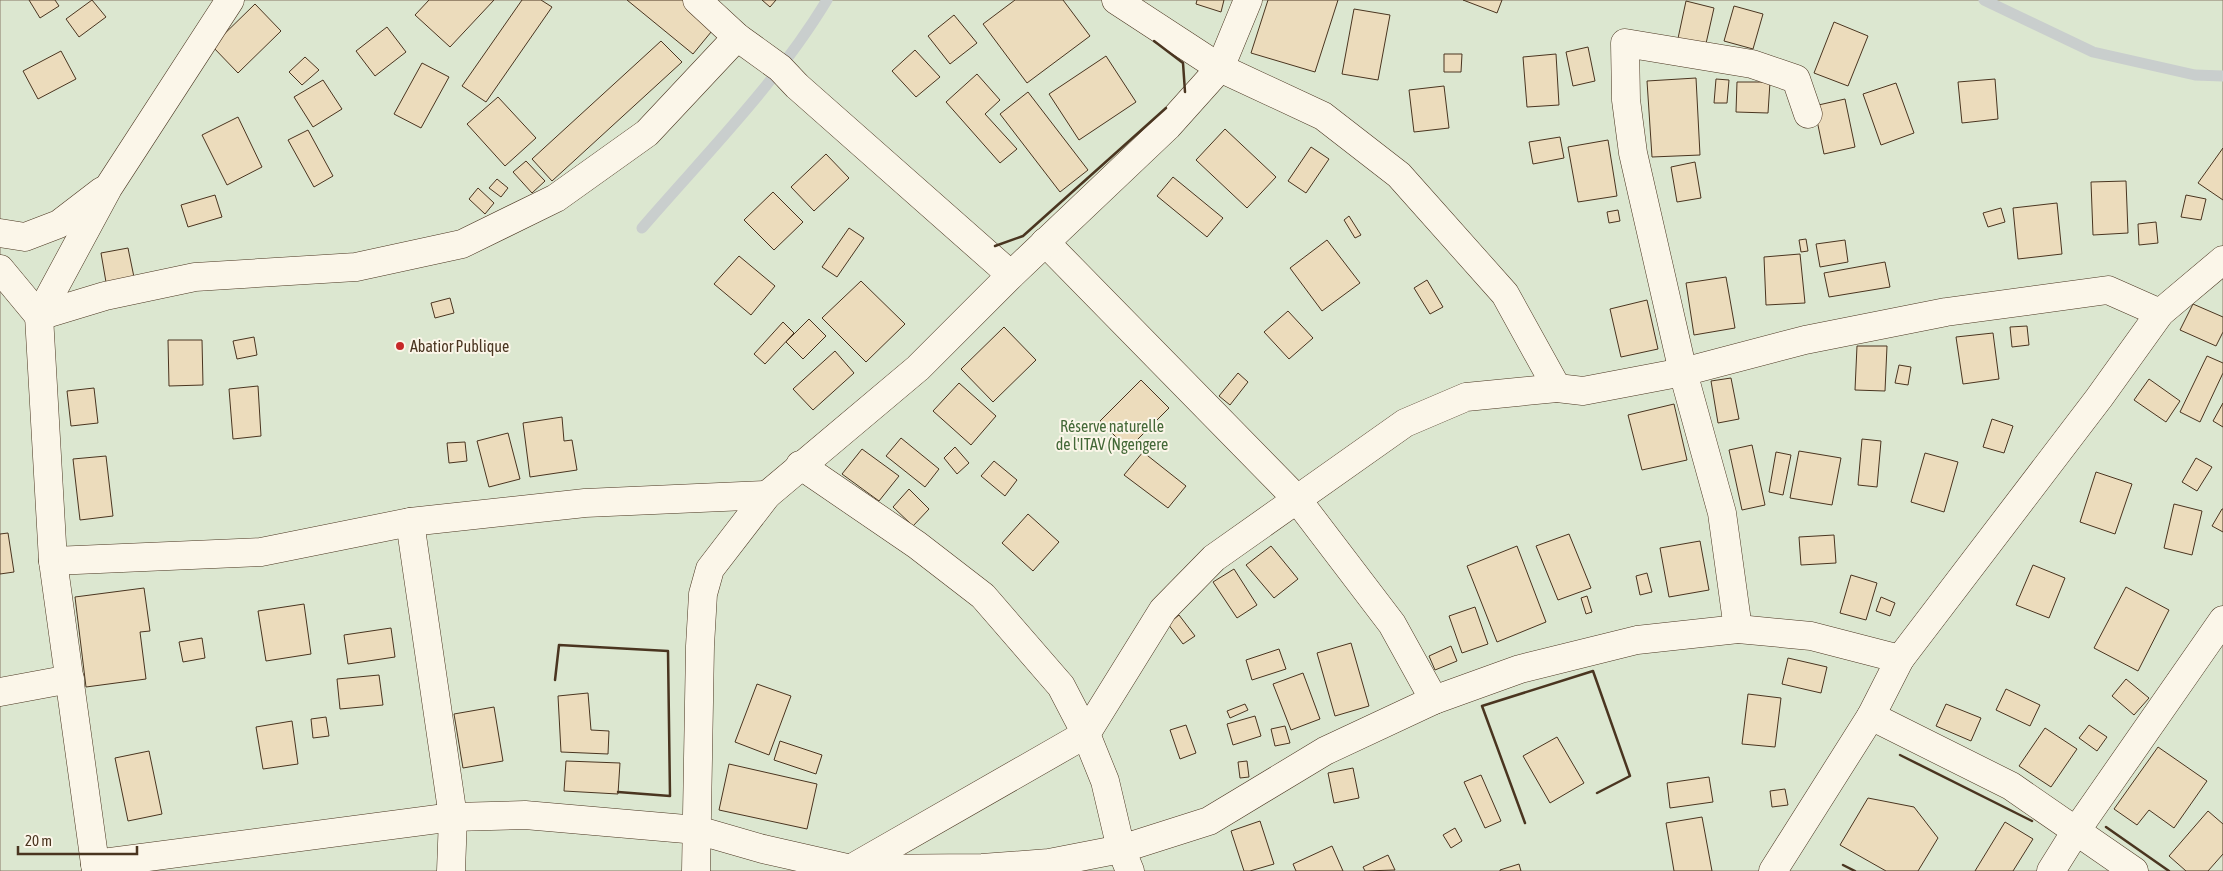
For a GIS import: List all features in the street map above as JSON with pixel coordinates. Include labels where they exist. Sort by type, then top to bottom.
[{"type":"street","points":[[698,0],[737,37],[788,77],[1011,275]]},
{"type":"street","points":[[1116,0],[1220,68],[1323,116],[1399,174],[1505,294],[1558,388]]},
{"type":"street","points":[[696,871],[699,664],[703,594],[710,569],[767,494],[918,368],[1045,242],[1168,126],[1220,68],[1248,0]]},
{"type":"street","points":[[226,2],[108,188],[38,316],[53,561],[95,867],[453,816],[525,815],[697,830],[763,849],[851,870],[982,868],[1126,860],[1209,821],[1325,751],[1434,700],[1520,669],[1637,640],[1738,628],[1811,636],[1900,659]]},
{"type":"street","points":[[38,316],[105,296],[195,278],[356,267],[462,244],[556,198],[647,133],[737,37]]},
{"type":"street","points":[[1738,628],[1722,514],[1683,372],[1633,153],[1626,100],[1625,43],[1752,64],[1796,79],[1808,114]]},
{"type":"street","points":[[0,233],[24,237],[59,224],[108,188]]},
{"type":"street","points":[[1045,242],[1296,498],[1392,624],[1434,700]]},
{"type":"street","points":[[1773,871],[1871,716],[1900,659],[2099,398],[2160,313],[2223,260]]},
{"type":"street","points":[[0,269],[38,316]]},
{"type":"street","points":[[851,870],[1086,734],[1163,610],[1214,558],[1296,498],[1405,423],[1466,396],[1558,388],[1583,391],[1683,372],[1805,340],[1946,312],[2108,290],[2160,313]]},
{"type":"street","points":[[800,465],[917,545],[983,596],[1061,686],[1086,734],[1105,781],[1126,860]]},
{"type":"street","points":[[53,561],[260,552],[410,522],[585,503],[767,494]]},
{"type":"street","points":[[410,522],[453,816],[451,871]]},
{"type":"street","points":[[2051,871],[2076,831],[2223,620]]},
{"type":"street","points":[[0,692],[70,680]]},
{"type":"street","points":[[1871,716],[2011,786],[2134,871]]},
{"type":"green space","name":"Réserve naturelle de l'ITAV (Ngengere","points":[[0,0],[2223,0],[2223,871],[0,871]]},
{"type":"building","points":[[29,0],[55,0],[59,6],[40,18]]},
{"type":"building","points":[[92,0],[106,17],[79,37],[66,19]]},
{"type":"building","points":[[429,0],[494,0],[450,47],[415,15]]},
{"type":"building","points":[[522,0],[541,0],[552,7],[486,102],[462,86]]},
{"type":"building","points":[[627,0],[684,0],[716,26],[693,54]]},
{"type":"building","points":[[762,0],[776,0],[770,7]]},
{"type":"building","points":[[1015,0],[1063,0],[1090,36],[1027,83],[983,24]]},
{"type":"building","points":[[1197,0],[1224,0],[1221,12],[1196,4]]},
{"type":"building","points":[[1268,0],[1338,0],[1315,72],[1251,53]]},
{"type":"building","points":[[1463,0],[1502,0],[1497,13]]},
{"type":"building","points":[[1686,1],[1714,8],[1705,48],[1677,43]]},
{"type":"building","points":[[255,4],[281,31],[238,73],[212,46]]},
{"type":"building","points":[[1734,6],[1763,14],[1753,49],[1724,41]]},
{"type":"building","points":[[1354,9],[1390,15],[1378,80],[1342,74]]},
{"type":"building","points":[[954,15],[977,43],[950,64],[928,36]]},
{"type":"building","points":[[1834,22],[1868,36],[1848,86],[1814,73]]},
{"type":"building","points":[[387,27],[406,52],[375,76],[356,51]]},
{"type":"building","points":[[661,41],[682,62],[552,181],[532,159]]},
{"type":"building","points":[[1588,47],[1595,81],[1573,86],[1566,52]]},
{"type":"building","points":[[915,50],[940,77],[916,97],[892,71]]},
{"type":"building","points":[[61,51],[76,79],[38,99],[23,71]]},
{"type":"building","points":[[1444,54],[1462,54],[1461,72],[1444,72]]},
{"type":"building","points":[[1556,54],[1559,105],[1527,107],[1523,57]]},
{"type":"building","points":[[1106,56],[1136,102],[1079,140],[1049,94]]},
{"type":"building","points":[[305,57],[319,70],[302,85],[289,72]]},
{"type":"building","points":[[422,63],[449,77],[421,128],[394,114]]},
{"type":"building","points":[[977,74],[1000,100],[985,114],[1017,149],[1000,163],[946,102]]},
{"type":"building","points":[[1696,78],[1700,155],[1652,157],[1647,81]]},
{"type":"building","points":[[1716,79],[1729,80],[1727,103],[1714,103]]},
{"type":"building","points":[[1995,79],[1998,119],[1962,123],[1958,82]]},
{"type":"building","points":[[323,80],[342,109],[313,127],[294,97]]},
{"type":"building","points":[[1737,82],[1770,82],[1768,113],[1736,112]]},
{"type":"building","points":[[1896,83],[1914,133],[1881,145],[1863,94]]},
{"type":"building","points":[[1444,86],[1449,128],[1414,132],[1409,90]]},
{"type":"building","points":[[1028,92],[1088,170],[1060,192],[1000,114]]},
{"type":"building","points":[[498,97],[536,138],[505,166],[467,124]]},
{"type":"building","points":[[1845,99],[1855,147],[1824,154],[1814,106]]},
{"type":"building","points":[[238,117],[262,167],[227,185],[202,135]]},
{"type":"building","points":[[1225,129],[1276,177],[1247,208],[1196,160]]},
{"type":"building","points":[[308,130],[333,176],[314,187],[288,140]]},
{"type":"building","points":[[1560,137],[1564,158],[1533,164],[1529,142]]},
{"type":"building","points":[[1608,140],[1617,196],[1578,202],[1568,147]]},
{"type":"building","points":[[1311,147],[1329,159],[1306,193],[1288,181]]},
{"type":"building","points":[[2223,148],[2223,200],[2198,183]]},
{"type":"building","points":[[826,154],[849,178],[814,211],[791,187]]},
{"type":"building","points":[[526,161],[545,181],[532,193],[513,172]]},
{"type":"building","points":[[1695,162],[1701,198],[1677,202],[1671,167]]},
{"type":"building","points":[[1173,177],[1223,218],[1207,237],[1157,196]]},
{"type":"building","points":[[497,179],[508,188],[501,197],[489,188]]},
{"type":"building","points":[[2126,181],[2128,233],[2093,235],[2091,182]]},
{"type":"building","points":[[478,188],[494,203],[485,214],[469,199]]},
{"type":"building","points":[[773,192],[803,222],[774,250],[744,220]]},
{"type":"building","points":[[215,195],[222,217],[188,227],[181,205]]},
{"type":"building","points":[[2186,195],[2206,199],[2201,220],[2181,217]]},
{"type":"building","points":[[2057,203],[2062,254],[2018,259],[2013,208]]},
{"type":"building","points":[[2001,208],[2005,222],[1988,227],[1983,213]]},
{"type":"building","points":[[1618,210],[1620,221],[1609,223],[1607,212]]},
{"type":"building","points":[[1349,216],[1361,235],[1355,238],[1344,220]]},
{"type":"building","points":[[2156,222],[2158,243],[2139,245],[2138,224]]},
{"type":"building","points":[[849,228],[864,238],[837,277],[822,267]]},
{"type":"building","points":[[1806,239],[1808,251],[1801,252],[1799,240]]},
{"type":"building","points":[[1327,240],[1360,283],[1322,311],[1290,268]]},
{"type":"building","points":[[1845,240],[1848,262],[1820,267],[1816,244]]},
{"type":"building","points":[[128,248],[135,282],[107,288],[101,253]]},
{"type":"building","points":[[1800,254],[1805,303],[1766,305],[1764,257]]},
{"type":"building","points":[[739,256],[775,286],[751,315],[714,284]]},
{"type":"building","points":[[1885,262],[1890,287],[1829,297],[1824,273]]},
{"type":"building","points":[[1726,277],[1735,328],[1694,335],[1686,283]]},
{"type":"building","points":[[1427,280],[1443,307],[1430,314],[1414,288]]},
{"type":"building","points":[[861,281],[905,324],[866,362],[822,318]]},
{"type":"building","points":[[450,298],[454,313],[435,318],[431,303]]},
{"type":"building","points":[[1647,300],[1658,349],[1621,357],[1610,309]]},
{"type":"building","points":[[2193,304],[2223,317],[2223,332],[2216,346],[2180,330]]},
{"type":"building","points":[[1288,311],[1313,338],[1289,359],[1264,332]]},
{"type":"building","points":[[809,319],[826,336],[803,359],[786,342]]},
{"type":"building","points":[[783,322],[794,333],[765,364],[754,354]]},
{"type":"building","points":[[2027,326],[2029,345],[2012,347],[2010,327]]},
{"type":"building","points":[[1004,327],[1036,360],[993,402],[961,369]]},
{"type":"building","points":[[1993,333],[1999,379],[1963,384],[1956,337]]},
{"type":"building","points":[[254,337],[257,355],[237,359],[233,341]]},
{"type":"building","points":[[168,340],[202,340],[203,385],[169,386]]},
{"type":"building","points":[[1857,346],[1887,346],[1885,391],[1855,390]]},
{"type":"building","points":[[835,351],[854,373],[813,410],[793,389]]},
{"type":"building","points":[[2207,356],[2223,363],[2223,373],[2200,422],[2180,412]]},
{"type":"building","points":[[1899,365],[1911,367],[1908,385],[1895,383]]},
{"type":"building","points":[[1238,373],[1248,382],[1230,405],[1219,396]]},
{"type":"building","points":[[1731,378],[1739,419],[1718,423],[1711,381]]},
{"type":"building","points":[[2149,379],[2180,401],[2166,422],[2134,400]]},
{"type":"building","points":[[1141,380],[1169,408],[1128,449],[1100,421]]},
{"type":"building","points":[[959,383],[996,416],[971,445],[933,411]]},
{"type":"building","points":[[258,386],[261,436],[233,439],[229,389]]},
{"type":"building","points":[[94,388],[98,423],[71,426],[67,391]]},
{"type":"building","points":[[2223,403],[2223,427],[2213,421]]},
{"type":"building","points":[[1674,404],[1687,460],[1642,470],[1628,415]]},
{"type":"building","points":[[562,417],[564,441],[572,440],[577,470],[530,477],[523,423]]},
{"type":"building","points":[[1992,419],[2013,426],[2004,453],[1983,447]]},
{"type":"building","points":[[508,433],[520,479],[489,487],[477,441]]},
{"type":"building","points":[[901,438],[939,469],[925,487],[886,456]]},
{"type":"building","points":[[1862,439],[1881,441],[1877,487],[1858,485]]},
{"type":"building","points":[[465,442],[467,461],[449,463],[447,443]]},
{"type":"building","points":[[1752,445],[1765,505],[1742,510],[1729,450]]},
{"type":"building","points":[[955,447],[969,463],[957,474],[944,458]]},
{"type":"building","points":[[862,449],[899,476],[879,501],[842,474]]},
{"type":"building","points":[[1799,451],[1841,458],[1832,505],[1790,498]]},
{"type":"building","points":[[1143,452],[1186,486],[1168,508],[1124,475]]},
{"type":"building","points":[[1776,452],[1791,455],[1783,495],[1769,492]]},
{"type":"building","points":[[1925,453],[1958,462],[1944,512],[1911,502]]},
{"type":"building","points":[[106,456],[113,516],[80,520],[73,459]]},
{"type":"building","points":[[2196,458],[2212,467],[2197,491],[2182,482]]},
{"type":"building","points":[[994,461],[1017,480],[1005,496],[981,476]]},
{"type":"building","points":[[2096,472],[2132,484],[2115,534],[2080,522]]},
{"type":"building","points":[[909,489],[929,509],[913,526],[893,507]]},
{"type":"building","points":[[2174,504],[2202,511],[2192,555],[2164,548]]},
{"type":"building","points":[[2223,509],[2223,532],[2212,526]]},
{"type":"building","points":[[1028,514],[1059,542],[1033,571],[1002,543]]},
{"type":"building","points":[[8,533],[14,572],[0,574],[0,534]]},
{"type":"building","points":[[1569,534],[1591,588],[1558,600],[1536,546]]},
{"type":"building","points":[[1834,535],[1836,563],[1801,565],[1799,537]]},
{"type":"building","points":[[1700,541],[1709,590],[1669,597],[1660,548]]},
{"type":"building","points":[[1271,546],[1298,579],[1274,598],[1246,565]]},
{"type":"building","points":[[1517,546],[1546,622],[1497,642],[1467,566]]},
{"type":"building","points":[[2033,565],[2065,578],[2049,618],[2016,605]]},
{"type":"building","points":[[1234,569],[1257,605],[1237,618],[1213,582]]},
{"type":"building","points":[[1647,573],[1652,592],[1640,595],[1636,576]]},
{"type":"building","points":[[1851,575],[1877,583],[1866,620],[1840,613]]},
{"type":"building","points":[[2126,587],[2169,610],[2138,671],[2094,648]]},
{"type":"building","points":[[144,588],[150,631],[140,632],[146,679],[86,687],[75,597]]},
{"type":"building","points":[[1587,596],[1592,612],[1586,614],[1581,598]]},
{"type":"building","points":[[1881,597],[1895,603],[1890,616],[1876,611]]},
{"type":"building","points":[[304,604],[311,654],[266,661],[258,611]]},
{"type":"building","points":[[1475,607],[1488,644],[1462,653],[1449,616]]},
{"type":"building","points":[[1179,615],[1195,636],[1183,644],[1168,624]]},
{"type":"building","points":[[391,628],[395,657],[348,664],[344,635]]},
{"type":"building","points":[[202,638],[205,658],[183,662],[179,642]]},
{"type":"building","points":[[1351,643],[1369,706],[1335,716],[1317,653]]},
{"type":"building","points":[[1451,646],[1457,661],[1435,670],[1429,656]]},
{"type":"building","points":[[1279,649],[1286,669],[1252,680],[1246,660]]},
{"type":"building","points":[[1788,658],[1827,667],[1821,693],[1782,684]]},
{"type":"building","points":[[1303,673],[1320,719],[1291,730],[1273,684]]},
{"type":"building","points":[[379,675],[383,705],[340,709],[337,679]]},
{"type":"building","points":[[2126,679],[2149,698],[2134,715],[2112,696]]},
{"type":"building","points":[[757,684],[791,696],[769,755],[735,742]]},
{"type":"building","points":[[2006,689],[2040,705],[2030,726],[1996,710]]},
{"type":"building","points":[[588,693],[591,730],[609,731],[608,754],[561,752],[558,696]]},
{"type":"building","points":[[1748,694],[1781,698],[1775,747],[1742,744]]},
{"type":"building","points":[[1245,704],[1248,710],[1230,718],[1227,711]]},
{"type":"building","points":[[1946,704],[1981,718],[1971,741],[1936,726]]},
{"type":"building","points":[[494,707],[503,761],[463,768],[454,714]]},
{"type":"building","points":[[1255,716],[1261,736],[1233,745],[1227,724]]},
{"type":"building","points":[[326,717],[329,736],[313,738],[311,719]]},
{"type":"building","points":[[292,721],[298,764],[263,769],[256,727]]},
{"type":"building","points":[[1186,725],[1196,753],[1180,759],[1170,730]]},
{"type":"building","points":[[2089,725],[2107,737],[2097,751],[2079,738]]},
{"type":"building","points":[[1285,726],[1290,743],[1275,746],[1271,729]]},
{"type":"building","points":[[2045,728],[2077,749],[2051,787],[2019,766]]},
{"type":"building","points":[[1557,737],[1584,783],[1550,803],[1523,756]]},
{"type":"building","points":[[780,741],[822,755],[816,774],[774,760]]},
{"type":"building","points":[[2158,747],[2207,781],[2174,828],[2149,810],[2137,825],[2114,809]]},
{"type":"building","points":[[149,751],[162,814],[128,821],[115,758]]},
{"type":"building","points":[[566,761],[620,763],[618,794],[564,791]]},
{"type":"building","points":[[1247,761],[1249,777],[1240,778],[1238,762]]},
{"type":"building","points":[[729,764],[817,784],[807,829],[719,810]]},
{"type":"building","points":[[1353,768],[1359,798],[1334,803],[1328,773]]},
{"type":"building","points":[[1481,775],[1501,821],[1485,828],[1464,782]]},
{"type":"building","points":[[1709,777],[1713,802],[1670,808],[1667,783]]},
{"type":"building","points":[[1785,789],[1788,805],[1772,807],[1770,791]]},
{"type":"building","points":[[1868,798],[1914,807],[1938,838],[1918,871],[1886,871],[1840,845]]},
{"type":"building","points":[[2208,811],[2223,824],[2223,854],[2208,871],[2186,871],[2169,856]]},
{"type":"building","points":[[1702,817],[1712,871],[1674,871],[1666,823]]},
{"type":"building","points":[[1260,821],[1274,864],[1244,871],[1231,831]]},
{"type":"building","points":[[2005,822],[2033,839],[2013,871],[1975,871]]},
{"type":"building","points":[[1455,828],[1462,841],[1451,848],[1443,835]]},
{"type":"building","points":[[1332,846],[1343,871],[1296,871],[1293,864]]},
{"type":"building","points":[[1388,855],[1395,870],[1365,871],[1363,867]]},
{"type":"building","points":[[1519,864],[1521,871],[1500,871],[1500,870]]},
{"type":"waterway","points":[[642,228],[763,89],[807,31],[827,0]]},
{"type":"waterway","points":[[1984,0],[2093,52],[2195,75],[2223,76]]},
{"type":"wall","points":[[1154,41],[1183,63],[1185,92]]},
{"type":"wall","points":[[995,246],[1023,236],[1166,108]]},
{"type":"wall","points":[[555,680],[559,645],[668,651],[670,796],[618,792]]},
{"type":"wall","points":[[1525,823],[1482,706],[1593,671],[1630,776],[1597,793]]},
{"type":"wall","points":[[1900,755],[2032,821]]},
{"type":"wall","points":[[2106,827],[2169,871]]},
{"type":"wall","points":[[1843,865],[1855,871]]},
{"type":"place","name":"Abatior Publique","points":[[400,346]]}]
